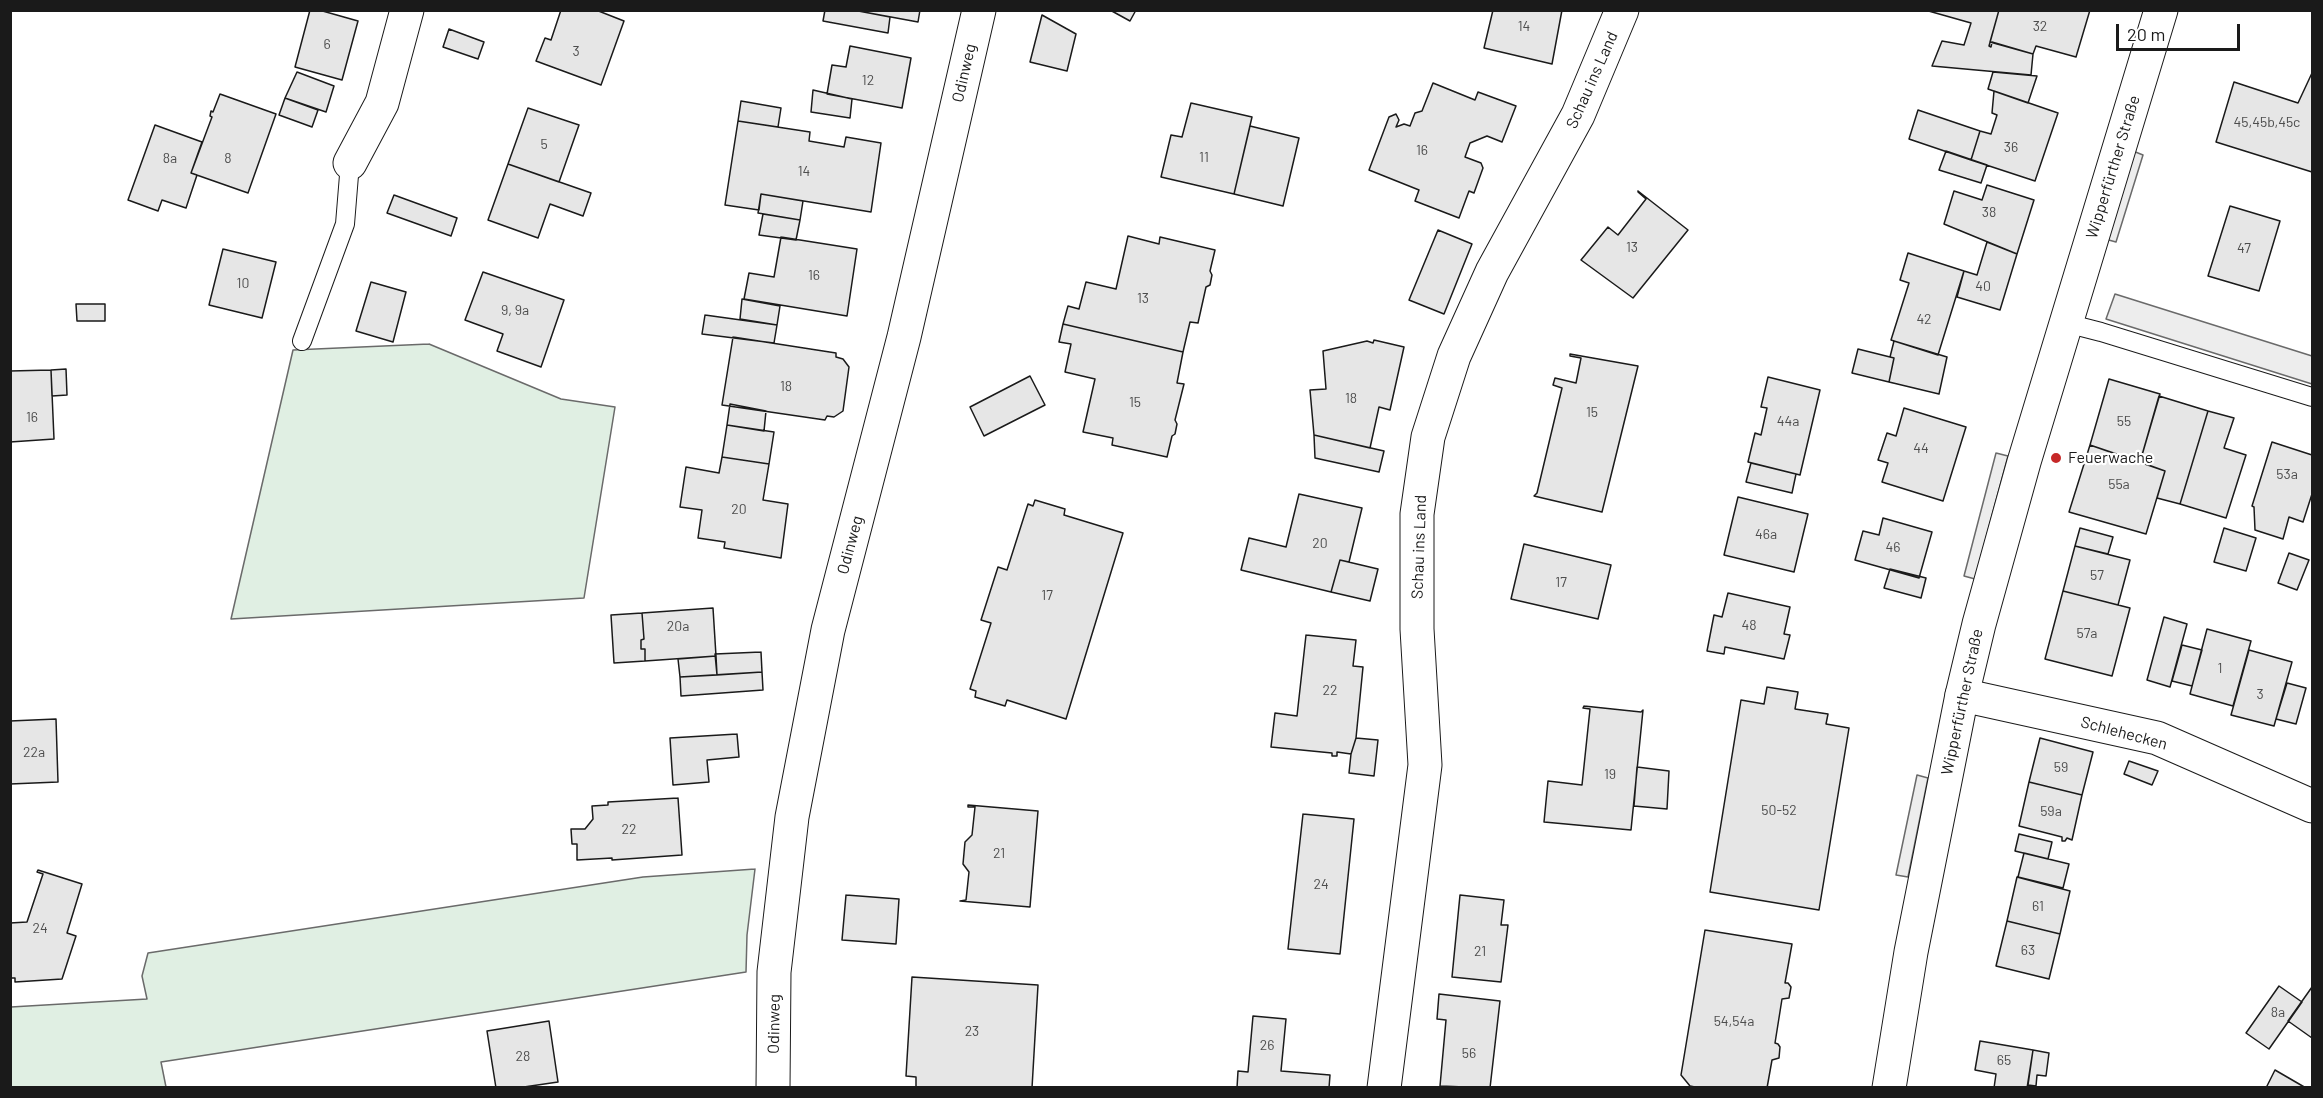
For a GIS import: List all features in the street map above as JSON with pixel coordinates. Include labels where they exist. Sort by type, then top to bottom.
[{"type":"street","points":[[350,163],[382,103],[407,10]]},
{"type":"street","name":"Odinweg","points":[[773,1088],[774,972],[792,817],[828,630],[904,337],[979,10]]},
{"type":"street","name":"Schau ins Land","points":[[1384,1088],[1425,765],[1417,629],[1417,514],[1428,437],[1458,346],[1492,272],[1578,114],[1622,10]]},
{"type":"street","name":"Wipperfürther Straße","points":[[1889,1088],[1911,952],[1962,695],[1979,624],[2066,323],[2161,10]]},
{"type":"street","name":"Schlehecken","points":[[1962,695],[2157,738],[2313,806]]},
{"type":"lane","points":[[302,341],[345,224],[350,163]]},
{"type":"lane","points":[[2066,323],[2313,397]]},
{"type":"green space","points":[[429,344],[561,399],[615,407],[584,598],[231,619],[293,350]]},
{"type":"green space","points":[[755,869],[747,935],[746,972],[161,1062],[166,1087],[11,1087],[11,1007],[147,999],[142,976],[148,953],[643,877]]},
{"type":"shaded area","points":[[2133,151],[2143,155],[2116,242],[2105,239]]},
{"type":"shaded area","points":[[2115,294],[2312,356],[2312,384],[2106,319]]},
{"type":"shaded area","points":[[1996,453],[2008,456],[1975,579],[1964,576]]},
{"type":"shaded area","points":[[1917,775],[1928,778],[1908,877],[1896,875]]},
{"type":"building","points":[[310,10],[319,10],[358,21],[342,80],[295,67]]},
{"type":"building","points":[[561,10],[596,10],[624,21],[601,85],[536,61],[545,38],[551,40]]},
{"type":"building","points":[[825,10],[853,10],[890,17],[888,33],[823,21]]},
{"type":"building","points":[[853,10],[920,10],[918,22]]},
{"type":"building","points":[[1110,10],[1136,10],[1130,21]]},
{"type":"building","points":[[1493,10],[1562,10],[1552,64],[1484,48]]},
{"type":"building","points":[[1925,10],[1999,10],[1989,46],[1991,47],[1992,42],[2033,54],[2031,75],[1932,66],[1942,41],[1964,45],[1971,23]]},
{"type":"building","points":[[1999,10],[2090,10],[2076,57],[2036,46],[2033,54],[1990,42]]},
{"type":"building","points":[[1042,15],[1076,34],[1067,71],[1030,62]]},
{"type":"building","points":[[449,29],[484,42],[478,59],[443,47]]},
{"type":"building","points":[[850,46],[911,58],[902,108],[827,94],[832,65],[846,67]]},
{"type":"building","points":[[297,72],[334,86],[326,112],[285,98]]},
{"type":"building","points":[[1993,72],[2037,76],[2028,103],[1988,89]]},
{"type":"building","points":[[2312,73],[2312,172],[2216,142],[2234,82],[2298,103]]},
{"type":"building","points":[[1433,83],[1475,100],[1478,92],[1516,106],[1502,142],[1487,136],[1470,143],[1465,157],[1481,163],[1483,168],[1474,193],[1469,191],[1459,218],[1415,201],[1419,190],[1369,170],[1389,117],[1396,114],[1399,120],[1396,127],[1404,124],[1410,126],[1415,113],[1422,111]]},
{"type":"building","points":[[813,90],[852,99],[850,118],[811,112]]},
{"type":"building","points":[[1994,91],[2058,113],[2035,181],[1971,160],[1980,131],[1991,134],[1997,115],[1992,113]]},
{"type":"building","points":[[220,94],[276,114],[248,193],[191,173],[212,117],[210,116],[211,111],[213,112]]},
{"type":"building","points":[[285,98],[318,110],[312,127],[279,115]]},
{"type":"building","points":[[741,101],[781,108],[778,127],[738,121]]},
{"type":"building","points":[[1191,103],[1252,117],[1234,194],[1161,177],[1171,135],[1182,137]]},
{"type":"building","points":[[528,108],[579,125],[559,182],[508,164]]},
{"type":"building","points":[[1918,110],[1980,131],[1971,160],[1909,139]]},
{"type":"building","points":[[738,121],[810,132],[809,141],[844,147],[846,137],[881,143],[871,212],[761,194],[759,210],[725,205]]},
{"type":"building","points":[[155,125],[202,142],[191,173],[197,175],[186,208],[162,200],[158,211],[128,200]]},
{"type":"building","points":[[1250,126],[1299,138],[1283,206],[1234,194]]},
{"type":"building","points":[[1946,151],[1987,165],[1981,183],[1939,170]]},
{"type":"building","points":[[508,164],[591,193],[583,216],[550,204],[538,238],[488,220]]},
{"type":"building","points":[[1987,185],[2034,200],[2017,254],[1944,224],[1954,191],[1982,200]]},
{"type":"building","points":[[1638,191],[1688,230],[1633,298],[1581,260],[1608,227],[1618,235],[1646,199]]},
{"type":"building","points":[[761,194],[803,201],[800,220],[758,213]]},
{"type":"building","points":[[394,195],[457,218],[451,236],[387,213]]},
{"type":"building","points":[[2230,206],[2280,221],[2259,291],[2208,276]]},
{"type":"building","points":[[763,214],[800,220],[796,240],[759,235]]},
{"type":"building","points":[[1438,230],[1472,244],[1444,314],[1409,300]]},
{"type":"building","points":[[1128,236],[1159,244],[1160,237],[1215,250],[1210,271],[1212,275],[1210,285],[1206,287],[1198,323],[1190,322],[1183,352],[1063,324],[1068,306],[1079,309],[1086,282],[1116,289]]},
{"type":"building","points":[[781,237],[857,249],[847,316],[744,299],[749,273],[774,277]]},
{"type":"building","points":[[1987,242],[2017,254],[2000,310],[1957,297],[1964,271],[1977,275]]},
{"type":"building","points":[[223,249],[276,262],[262,318],[209,305]]},
{"type":"building","points":[[1908,253],[1964,271],[1938,355],[1891,340],[1909,283],[1900,280]]},
{"type":"building","points":[[483,272],[564,300],[541,367],[497,351],[503,334],[465,320]]},
{"type":"building","points":[[371,282],[406,292],[393,342],[356,331]]},
{"type":"building","points":[[742,299],[780,306],[777,325],[740,319]]},
{"type":"building","points":[[76,304],[105,304],[105,321],[77,321]]},
{"type":"building","points":[[705,315],[777,325],[774,343],[702,334]]},
{"type":"building","points":[[1063,324],[1183,352],[1177,383],[1184,384],[1175,420],[1177,424],[1175,434],[1172,436],[1167,457],[1112,445],[1113,438],[1083,432],[1095,379],[1065,372],[1071,344],[1059,342]]},
{"type":"building","points":[[733,337],[836,353],[836,357],[843,359],[849,367],[843,411],[834,417],[827,416],[825,420],[722,405]]},
{"type":"building","points":[[1374,340],[1404,347],[1390,410],[1379,407],[1370,448],[1314,435],[1310,390],[1326,389],[1323,351],[1367,341],[1373,343]]},
{"type":"building","points":[[1894,341],[1947,357],[1939,394],[1889,382],[1894,358],[1890,357]]},
{"type":"building","points":[[1858,349],[1894,358],[1889,382],[1852,373]]},
{"type":"building","points":[[1570,354],[1638,366],[1602,512],[1534,496],[1537,493],[1562,388],[1553,385],[1555,378],[1576,383],[1581,358],[1570,356]]},
{"type":"building","points":[[66,369],[67,395],[52,396],[51,370]]},
{"type":"building","points":[[51,370],[54,439],[10,442],[10,371]]},
{"type":"building","points":[[1030,376],[1045,405],[984,436],[970,407]]},
{"type":"building","points":[[1768,377],[1820,390],[1800,475],[1748,462],[1755,433],[1761,435],[1767,408],[1761,407]]},
{"type":"building","points":[[2109,379],[2160,394],[2140,462],[2090,445]]},
{"type":"building","points":[[2159,396],[2208,411],[2180,504],[2157,498],[2165,471],[2140,462]]},
{"type":"building","points":[[730,404],[766,411],[764,431],[727,425]]},
{"type":"building","points":[[1904,408],[1966,427],[1943,501],[1882,482],[1888,463],[1878,460],[1887,433],[1896,436]]},
{"type":"building","points":[[2208,411],[2234,418],[2224,448],[2246,455],[2226,518],[2180,504]]},
{"type":"building","points":[[727,425],[774,432],[769,464],[722,457]]},
{"type":"building","points":[[1314,435],[1384,451],[1379,472],[1315,458]]},
{"type":"building","points":[[2272,442],[2312,455],[2312,494],[2303,522],[2289,517],[2283,539],[2255,530],[2254,507],[2252,506]]},
{"type":"building","points":[[2090,445],[2165,471],[2146,534],[2069,512]]},
{"type":"building","points":[[722,457],[769,464],[763,500],[788,504],[781,558],[724,548],[725,542],[698,538],[702,510],[680,507],[686,467],[719,473]]},
{"type":"building","points":[[1751,463],[1796,474],[1792,493],[1746,482]]},
{"type":"building","points":[[1299,494],[1362,508],[1349,562],[1340,560],[1331,592],[1241,570],[1249,538],[1286,547]]},
{"type":"building","points":[[1738,497],[1808,514],[1794,572],[1724,555]]},
{"type":"building","points":[[1035,500],[1065,509],[1064,515],[1123,533],[1066,719],[1007,700],[1005,706],[975,697],[976,691],[970,689],[991,623],[981,620],[998,567],[1007,570],[1028,504],[1033,506]]},
{"type":"building","points":[[1883,518],[1932,532],[1919,578],[1855,560],[1863,531],[1879,535]]},
{"type":"building","points":[[2080,528],[2113,537],[2108,554],[2075,546]]},
{"type":"building","points":[[2224,528],[2256,538],[2246,571],[2214,562]]},
{"type":"building","points":[[1524,544],[1611,565],[1598,619],[1511,599]]},
{"type":"building","points":[[2075,546],[2130,560],[2118,605],[2063,591]]},
{"type":"building","points":[[2289,553],[2309,560],[2297,590],[2278,583]]},
{"type":"building","points":[[1340,560],[1378,569],[1370,601],[1331,592]]},
{"type":"building","points":[[1890,569],[1926,578],[1921,598],[1884,588]]},
{"type":"building","points":[[2063,591],[2130,608],[2112,676],[2045,659]]},
{"type":"building","points":[[1728,593],[1790,607],[1784,634],[1790,635],[1784,659],[1725,647],[1724,654],[1707,651],[1714,615],[1722,617]]},
{"type":"building","points":[[713,608],[716,656],[645,661],[645,649],[641,649],[641,640],[644,639],[642,613]]},
{"type":"building","points":[[642,613],[644,639],[641,640],[641,649],[645,649],[645,661],[614,663],[611,615]]},
{"type":"building","points":[[2164,617],[2187,624],[2170,687],[2147,680]]},
{"type":"building","points":[[2207,629],[2251,641],[2233,706],[2190,694]]},
{"type":"building","points":[[1306,635],[1356,640],[1353,666],[1363,667],[1356,738],[1351,754],[1337,752],[1337,756],[1332,756],[1332,753],[1271,747],[1275,713],[1297,716]]},
{"type":"building","points":[[2182,645],[2202,650],[2192,686],[2172,681]]},
{"type":"building","points":[[2249,650],[2292,662],[2274,726],[2231,715]]},
{"type":"building","points":[[761,652],[762,672],[717,675],[715,654]]},
{"type":"building","points":[[716,656],[717,675],[680,677],[678,659]]},
{"type":"building","points":[[762,672],[763,690],[681,696],[680,677]]},
{"type":"building","points":[[2287,683],[2306,688],[2296,724],[2276,719]]},
{"type":"building","points":[[1767,687],[1798,692],[1795,709],[1828,714],[1826,724],[1849,728],[1819,910],[1710,892],[1741,700],[1764,704]]},
{"type":"building","points":[[1584,706],[1641,712],[1643,710],[1631,830],[1544,822],[1548,781],[1582,785],[1590,709],[1583,708]]},
{"type":"building","points":[[56,719],[58,782],[10,784],[10,721]]},
{"type":"building","points":[[737,734],[739,757],[707,760],[709,782],[673,785],[670,738]]},
{"type":"building","points":[[1356,738],[1378,740],[1374,776],[1349,773]]},
{"type":"building","points":[[2040,738],[2093,752],[2082,795],[2029,782]]},
{"type":"building","points":[[2129,761],[2158,771],[2152,785],[2124,774]]},
{"type":"building","points":[[1637,767],[1669,771],[1667,809],[1634,806]]},
{"type":"building","points":[[2029,782],[2082,795],[2072,840],[2067,838],[2062,841],[2062,837],[2019,826]]},
{"type":"building","points":[[678,798],[682,855],[577,860],[577,844],[572,844],[571,829],[585,829],[593,819],[592,806],[608,805],[608,802]]},
{"type":"building","points":[[968,805],[1038,811],[1030,907],[960,901],[966,900],[969,872],[963,864],[965,842],[972,835],[975,807],[968,807]]},
{"type":"building","points":[[1303,814],[1354,819],[1340,954],[1288,949]]},
{"type":"building","points":[[2019,834],[2052,842],[2048,859],[2015,851]]},
{"type":"building","points":[[2024,853],[2069,864],[2063,888],[2018,877]]},
{"type":"building","points":[[38,870],[82,884],[67,933],[76,936],[62,979],[15,982],[15,978],[10,978],[10,923],[27,922],[43,874],[37,872]]},
{"type":"building","points":[[2017,877],[2070,891],[2060,934],[2007,921]]},
{"type":"building","points":[[846,895],[899,899],[896,944],[842,940]]},
{"type":"building","points":[[1460,895],[1504,900],[1501,925],[1508,925],[1501,982],[1452,977]]},
{"type":"building","points":[[2007,921],[2060,934],[2049,979],[1996,966]]},
{"type":"building","points":[[1705,930],[1792,944],[1785,983],[1791,987],[1789,998],[1782,999],[1775,1043],[1780,1047],[1779,1058],[1772,1060],[1767,1088],[1700,1088],[1690,1086],[1681,1075]]},
{"type":"building","points":[[912,977],[1038,985],[1032,1088],[916,1088],[916,1077],[906,1076]]},
{"type":"building","points":[[2279,986],[2302,1002],[2269,1049],[2246,1033]]},
{"type":"building","points":[[2312,987],[2312,1038],[2288,1021]]},
{"type":"building","points":[[1439,994],[1500,1001],[1490,1088],[1440,1086],[1446,1020],[1437,1019]]},
{"type":"building","points":[[1253,1016],[1286,1019],[1281,1071],[1330,1075],[1329,1088],[1237,1088],[1238,1071],[1248,1072]]},
{"type":"building","points":[[549,1021],[558,1082],[517,1088],[496,1088],[487,1031]]},
{"type":"building","points":[[1980,1041],[2033,1050],[2027,1088],[1994,1088],[1996,1074],[1975,1070]]},
{"type":"building","points":[[2033,1050],[2049,1053],[2046,1076],[2037,1075],[2036,1086],[2028,1085]]},
{"type":"building","points":[[2275,1070],[2306,1088],[2266,1088]]},
{"type":"place","name":"Feuerwache","points":[[2056,458]]}]
